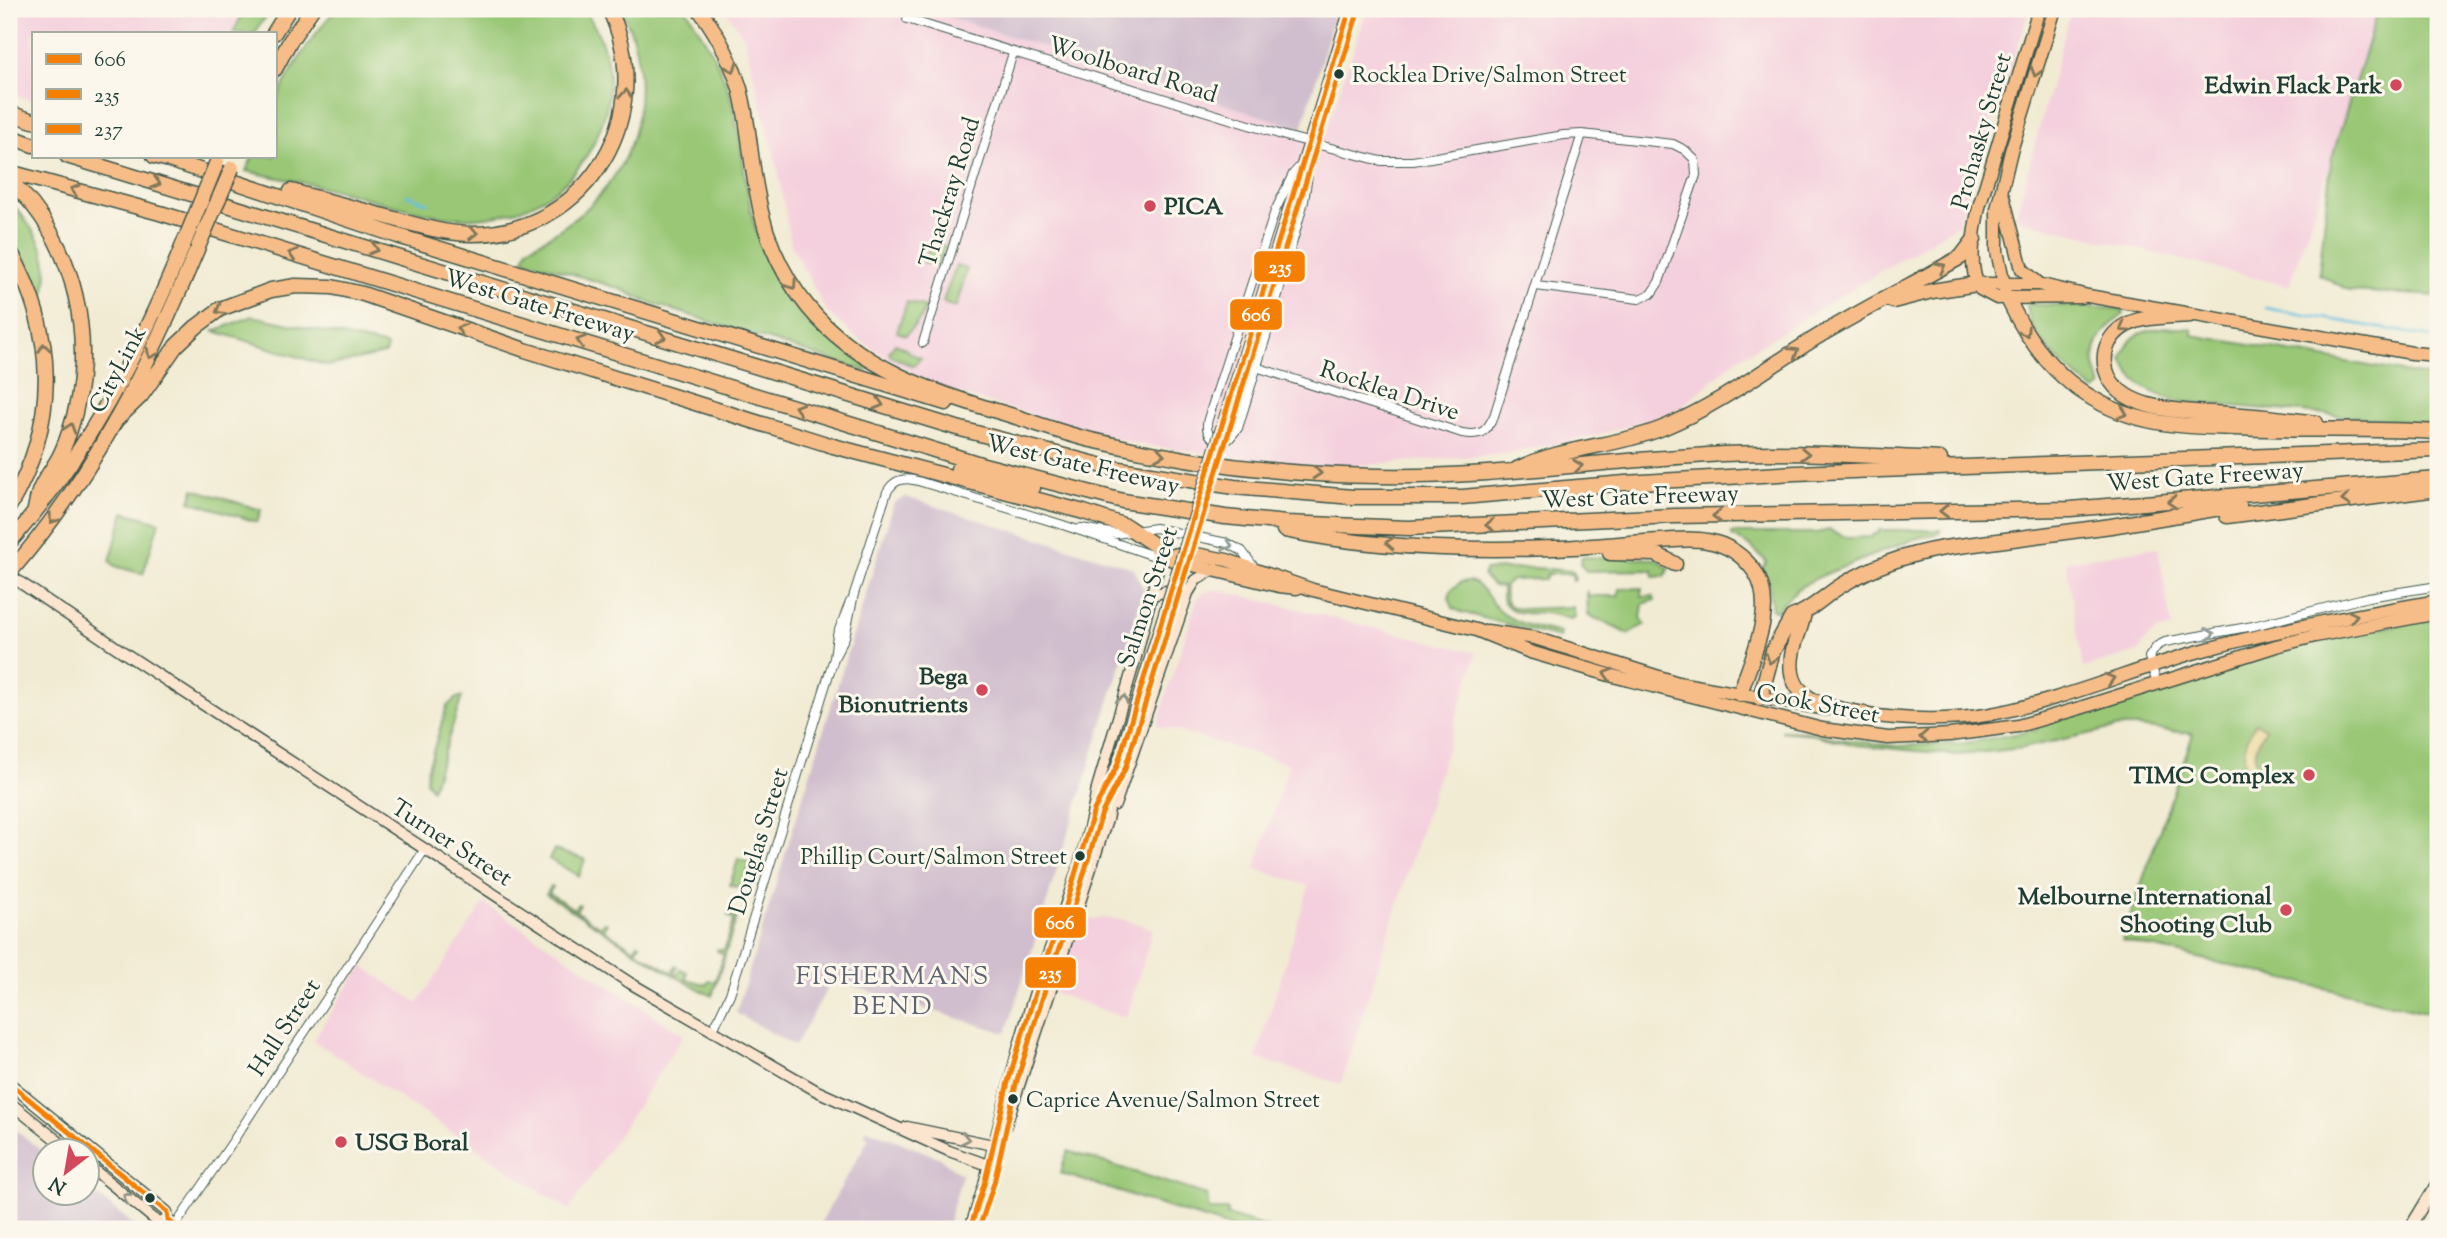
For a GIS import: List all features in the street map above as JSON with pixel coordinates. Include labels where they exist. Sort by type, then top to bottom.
[{"type":"highway","points":[[275,32],[289,9]]},
{"type":"highway","points":[[276,67],[289,41],[312,9]]},
{"type":"highway","points":[[161,158],[442,231],[465,234],[497,232],[528,223],[559,207],[586,184],[606,156],[617,133],[624,106],[627,73],[617,25],[609,9]]},
{"type":"highway","points":[[699,9],[711,24],[739,86],[767,235],[790,283],[808,308],[844,343],[886,369],[984,408],[1093,441]]},
{"type":"highway","points":[[9,113],[32,121]]},
{"type":"highway","points":[[9,136],[32,145]]},
{"type":"highway","name":"West Gate Freeway","points":[[74,158],[957,428],[1069,458],[1163,478],[1293,493],[1411,498],[1476,496],[1625,483],[1782,474],[2438,450]]},
{"type":"highway","name":"CityLink","points":[[9,542],[34,513],[83,445],[130,391],[149,324],[219,159]]},
{"type":"highway","points":[[169,160],[398,236],[690,323],[867,380],[1025,425],[1188,459],[1256,468],[1432,477],[1734,454],[2039,464]]},
{"type":"highway","name":"CityLink","points":[[9,576],[54,518],[115,421],[162,334],[235,162]]},
{"type":"highway","name":"West Gate Freeway","points":[[9,172],[224,233],[980,464],[1124,500],[1225,517],[1300,524],[1408,528],[1675,516],[2070,509],[2438,479]]},
{"type":"highway","points":[[9,180],[41,218],[55,241],[72,280],[81,321],[83,369],[75,412],[58,460],[40,490],[34,513]]},
{"type":"highway","points":[[1510,473],[1555,454],[1620,442],[1667,427],[1716,402],[1819,336],[1961,257],[1974,240]]},
{"type":"highway","points":[[9,249],[31,293],[45,354],[46,380],[37,443],[27,473],[9,507]]},
{"type":"highway","points":[[1861,313],[1915,295],[1977,284]]},
{"type":"highway","points":[[130,391],[208,317],[239,301],[271,290],[313,286],[347,290],[467,331],[883,460],[1084,512],[1134,530],[1156,546],[1161,558]]},
{"type":"highway","points":[[2002,299],[2034,346],[2056,371],[2088,396],[2122,413],[2182,426],[2438,432]]},
{"type":"highway","points":[[2190,315],[2134,321],[2116,332],[2109,342],[2105,359],[2108,376],[2117,389],[2141,403],[2182,411],[2292,419],[2354,429]]},
{"type":"highway","points":[[692,401],[871,450],[1056,494],[1124,500]]},
{"type":"highway","points":[[2015,540],[2031,544],[2081,539],[2231,515],[2438,489]]},
{"type":"highway","points":[[1760,698],[1773,651],[1792,617],[1804,613],[1843,584],[1901,559],[1955,546],[2015,540],[2201,512],[2313,491]]},
{"type":"highway","points":[[1225,517],[1322,538],[1469,549],[1557,548],[1698,540],[1717,543],[1737,553],[1749,564],[1763,593],[1764,608],[1760,631],[1738,701]]},
{"type":"highway","points":[[1557,548],[1584,553],[1656,554],[1675,564]]},
{"type":"highway","points":[[1804,613],[1791,662],[1792,678],[1796,686],[1805,696],[1818,703],[1864,714]]},
{"type":"main road","name":"Prohasky Street","points":[[1977,284],[1974,240],[1983,190],[2039,9]]},
{"type":"main road","name":"Prohasky Street","points":[[2002,299],[2003,282],[1996,237],[1997,209],[2055,9]]},
{"type":"main road","points":[[2001,189],[2022,269],[2038,284]]},
{"type":"main road","points":[[1977,284],[2038,284],[2190,315],[2412,353],[2438,355]]},
{"type":"main road","points":[[1977,284],[1984,293],[2002,299],[2088,296]]},
{"type":"main road","points":[[2412,353],[2438,364]]},
{"type":"main road","name":"Cook Street","points":[[1161,558],[1178,553],[1196,553],[1313,590],[1476,630],[1531,652],[1738,701],[1760,698],[1919,720],[1987,715],[2029,705],[2230,643],[2438,601]]},
{"type":"main road","name":"Cook Street","points":[[1161,558],[1279,586],[1313,590]]},
{"type":"main road","name":"Cook Street","points":[[1476,630],[1535,638],[1738,701],[1757,713],[1854,735],[1888,738],[1934,737],[2018,726],[2315,636],[2438,613]]},
{"type":"main road","points":[[1531,652],[1535,638]]},
{"type":"main road","points":[[1757,713],[1760,698]]},
{"type":"street","name":"Salmon Street","points":[[1014,1083],[1046,1001],[1107,820],[1117,766],[1350,9]]},
{"type":"street","name":"Woolboard Road","points":[[907,19],[1308,142]]},
{"type":"street","name":"Thackray Road","points":[[923,343],[1013,53]]},
{"type":"street","points":[[1308,142],[1368,159],[1403,163],[1582,134],[1673,144],[1685,150],[1695,160],[1696,175],[1659,282],[1651,294],[1639,299],[1536,286]]},
{"type":"street","name":"Rocklea Drive","points":[[1256,368],[1476,436],[1483,433],[1494,416],[1582,134]]},
{"type":"street","name":"Salmon Street","points":[[1302,164],[1308,175],[1304,201],[1256,368],[1235,433],[1225,440],[1214,439],[1206,427],[1223,372],[1275,211],[1293,174],[1302,164]]},
{"type":"street","name":"Douglas Street","points":[[712,1032],[730,994],[834,658],[840,624],[854,594],[886,496],[893,483],[912,479],[1060,524]]},
{"type":"street","points":[[1060,524],[1161,558]]},
{"type":"street","name":"Cook Street","points":[[1060,524],[1111,533],[1155,528],[1235,545],[1259,571]]},
{"type":"street","name":"Salmon Street","points":[[970,1229],[1014,1083],[1034,997],[1064,912],[1094,810],[1097,788],[1136,657],[1161,558]]},
{"type":"street","name":"Salmon Street","points":[[1107,820],[1115,805],[1184,603],[1196,580],[1213,570]]},
{"type":"street","name":"Turner Street","points":[[9,576],[630,983],[817,1091],[948,1151],[990,1165]]},
{"type":"street","points":[[2157,684],[2149,657],[2157,646],[2165,642],[2216,634],[2368,597],[2438,586]]},
{"type":"street","points":[[1150,596],[1166,591],[1184,603]]},
{"type":"street","points":[[2315,624],[2327,607]]},
{"type":"street","name":"Salmon Street","points":[[1094,810],[1117,766]]},
{"type":"street","name":"Hall Street","points":[[174,1225],[232,1144],[425,849]]},
{"type":"street","points":[[1034,997],[1046,1001]]},
{"type":"street","points":[[9,1083],[167,1212],[174,1225]]},
{"type":"street","points":[[9,1102],[52,1136]]},
{"type":"street","name":"Turner Street","points":[[884,1120],[931,1133],[996,1145]]},
{"type":"street","points":[[102,1177],[159,1223],[174,1225]]},
{"type":"street","points":[[2409,1229],[2438,1181]]},
{"type":"shaded area","points":[[9,9],[251,9],[243,32],[32,32],[32,101],[9,93]]},
{"type":"shaded area","points":[[725,9],[924,9],[1325,135],[1367,9],[2030,9],[1958,224],[1736,360],[1678,410],[1605,433],[1506,454],[1337,467],[1262,461],[1137,444],[965,396],[922,379],[863,343],[827,312],[791,245],[777,166],[744,37]]},
{"type":"shaded area","points":[[924,9],[1336,9],[1302,129]]},
{"type":"shaded area","points":[[2071,9],[2378,9],[2289,286],[2015,219]]},
{"type":"shaded area","points":[[906,497],[1133,568],[1144,590],[1006,1033],[832,980],[795,1046],[736,1013],[894,503]]},
{"type":"shaded area","points":[[2158,547],[2172,629],[2159,630],[2149,636],[2138,652],[2083,668],[2066,561]]},
{"type":"shaded area","points":[[1219,590],[1477,653],[1341,1084],[1256,1058],[1309,886],[1255,869],[1289,764],[1157,725],[1197,599],[1206,591]]},
{"type":"shaded area","points":[[484,903],[684,1035],[569,1210],[313,1040],[362,966],[418,1003]]},
{"type":"shaded area","points":[[1077,920],[1126,920],[1153,929],[1126,1018],[1054,993]]},
{"type":"shaded area","points":[[9,1124],[32,1143],[32,1206],[102,1206],[102,1199],[139,1229],[9,1229]]},
{"type":"shaded area","points":[[867,1129],[940,1158],[962,1175],[946,1229],[817,1229],[869,1138],[864,1134]]},
{"type":"green space","points":[[245,9],[273,9],[256,32],[234,32]]},
{"type":"green space","points":[[337,9],[584,9],[600,39],[608,70],[608,101],[604,118],[588,153],[564,183],[533,204],[495,216],[458,218],[425,213],[332,189],[246,171],[252,158],[276,158],[276,104],[285,83],[321,28]]},
{"type":"green space","points":[[620,9],[685,9],[688,12],[714,56],[726,83],[735,117],[753,220],[770,265],[796,305],[830,339],[869,367],[867,371],[645,301],[621,289],[524,259],[528,248],[577,217],[597,198],[614,177],[626,154],[635,129],[639,70],[633,38]]},
{"type":"green space","name":"Edwin Flack Park","points":[[2378,9],[2438,9],[2438,296],[2350,291],[2319,274],[2331,161]]},
{"type":"green space","points":[[9,198],[34,232],[44,254],[47,280],[44,295],[9,234]]},
{"type":"green space","points":[[933,238],[945,247],[937,266],[924,262]]},
{"type":"green space","points":[[956,266],[967,269],[956,307],[943,301]]},
{"type":"green space","points":[[907,302],[926,307],[921,318],[906,335],[897,332]]},
{"type":"green space","points":[[2027,306],[2121,309],[2124,314],[2106,329],[2096,345],[2095,363],[2102,386],[2095,391],[2043,343],[2030,319]]},
{"type":"green space","points":[[253,316],[387,347],[385,354],[328,366],[214,331]]},
{"type":"green space","points":[[2164,327],[2192,329],[2192,335],[2438,378],[2438,424],[2175,401],[2143,387],[2132,376],[2122,359],[2128,344],[2137,335]]},
{"type":"green space","points":[[895,344],[921,358],[913,366],[891,356],[889,352]]},
{"type":"green space","points":[[194,489],[261,510],[257,522],[190,501]]},
{"type":"green space","points":[[124,512],[159,522],[143,574],[115,566],[110,561]]},
{"type":"green space","points":[[1829,530],[1849,538],[1872,537],[1873,534],[1878,534],[1879,530],[1941,530],[1941,533],[1907,542],[1822,576],[1793,593],[1778,611],[1772,610],[1769,583],[1762,568],[1767,562],[1750,546],[1732,536],[1732,533],[1816,533]]},
{"type":"green space","points":[[1582,557],[1657,559],[1669,569],[1665,576],[1653,577],[1653,570],[1586,571],[1580,563]]},
{"type":"green space","points":[[1535,568],[1571,571],[1575,580],[1573,581],[1572,574],[1547,574],[1545,579],[1512,580],[1505,586],[1507,602],[1522,609],[1573,607],[1575,617],[1571,619],[1514,611],[1502,599],[1502,587],[1493,586],[1483,576],[1485,570]]},
{"type":"green space","points":[[1469,581],[1479,586],[1507,616],[1529,626],[1560,633],[1559,638],[1453,608],[1449,598],[1451,590],[1461,582]]},
{"type":"green space","points":[[1642,588],[1642,597],[1653,596],[1655,600],[1643,604],[1641,618],[1645,624],[1629,634],[1588,615],[1587,590],[1589,596],[1618,596],[1620,589]]},
{"type":"green space","points":[[2438,619],[2438,1015],[2122,940],[2193,734],[2120,727],[2023,748],[1958,755],[1856,745],[1807,733],[1781,731],[1807,732],[1897,746],[1965,743],[2037,730],[2037,726],[2328,635]]},
{"type":"green space","points":[[462,697],[432,789],[426,781],[427,771],[447,706]]},
{"type":"green space","points":[[554,850],[585,859],[579,876],[549,859]]},
{"type":"green space","points":[[738,859],[750,863],[743,889],[730,885]]},
{"type":"green space","points":[[551,886],[553,887],[549,893],[574,909],[580,905],[576,911],[600,927],[604,922],[607,923],[603,929],[634,949],[640,944],[636,951],[672,972],[678,967],[674,973],[677,975],[681,969],[687,972],[686,979],[707,985],[708,981],[715,982],[724,954],[717,949],[724,950],[734,920],[728,914],[737,917],[712,996],[671,974],[546,894]]},
{"type":"green space","points":[[1068,1151],[1207,1195],[1209,1210],[1228,1210],[1227,1215],[1272,1229],[1236,1229],[1060,1173]]},
{"type":"sand","points":[[2256,722],[2266,729],[2255,752],[2256,764],[2262,776],[2250,779],[2244,750]]},
{"type":"waterway","points":[[407,195],[428,203]]},
{"type":"waterway","points":[[2266,308],[2438,338]]},
{"type":"transit line","name":"606","points":[[970,1229],[985,1181],[1008,1082],[1043,967],[1064,912],[1094,810],[1117,766],[1350,9]]},
{"type":"transit line","name":"235","points":[[979,1229],[994,1183],[1016,1084],[1051,970],[1072,914],[1102,813],[1125,769],[1358,12]]},
{"type":"transit line","name":"237","points":[[9,1083],[167,1212],[168,1220],[179,1229]]},
{"type":"place","name":"Rocklea Drive/Salmon Street","points":[[1339,74]]},
{"type":"place","name":"Edwin Flack Park","points":[[2396,85]]},
{"type":"place","name":"PICA","points":[[1150,206]]},
{"type":"place","name":"Bega Bionutrients","points":[[982,690]]},
{"type":"place","name":"TIMC Complex","points":[[2309,775]]},
{"type":"place","name":"Phillip Court/Salmon Street","points":[[1080,856]]},
{"type":"place","name":"Melbourne International Shooting Club","points":[[2286,910]]},
{"type":"place","name":"Caprice Avenue/Salmon Street","points":[[1013,1099]]},
{"type":"place","name":"USG Boral","points":[[341,1142]]},
{"type":"district","name":"FISHERMANS BEND","points":[[893,990]]}]
